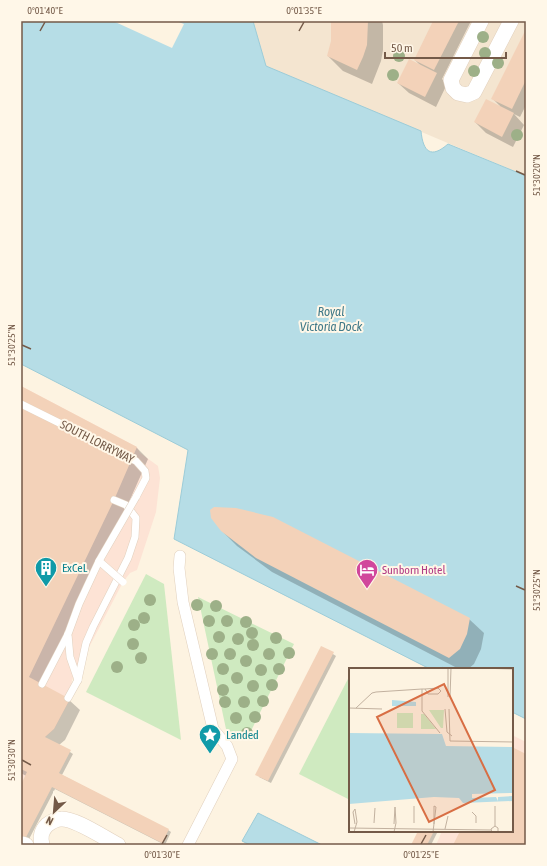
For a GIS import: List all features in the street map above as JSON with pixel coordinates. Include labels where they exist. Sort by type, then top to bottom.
[{"type":"street","points":[[481,21],[451,80],[453,88],[458,93],[467,94],[474,92],[511,21]]},
{"type":"street","points":[[180,556],[179,568],[183,602],[213,728],[227,746],[232,759],[188,845]]},
{"type":"street","points":[[42,845],[41,836],[44,829],[51,822],[59,819],[72,820],[118,845]]},
{"type":"lane","name":"SOUTH LORRYWAY","points":[[21,404],[136,461],[145,471],[146,478],[99,561],[79,604],[68,634],[42,684]]},
{"type":"lane","points":[[68,698],[78,680],[88,638],[108,594],[128,558],[134,537],[136,518],[126,505],[114,500]]},
{"type":"lane","points":[[99,561],[123,582]]},
{"type":"lane","points":[[68,634],[70,657],[78,680]]},
{"type":"shaded area","points":[[253,21],[526,21],[526,176],[265,66]]},
{"type":"shaded area","name":"ExCeL","points":[[21,386],[137,447],[140,453],[158,466],[160,478],[156,512],[137,570],[130,573],[123,582],[72,680],[70,699],[54,729],[45,737],[21,784]]},
{"type":"shaded area","points":[[513,736],[526,742],[526,845],[436,845],[442,832],[513,832]]},
{"type":"green space","points":[[146,574],[164,584],[181,740],[86,692]]},
{"type":"green space","points":[[198,597],[294,644],[246,741],[226,729]]},
{"type":"green space","points":[[349,677],[349,799],[299,774]]},
{"type":"water","name":"Royal Victoria Dock","points":[[21,21],[253,21],[266,66],[421,131],[424,144],[429,151],[437,151],[448,144],[526,176],[526,719],[513,712],[513,668],[428,668],[174,539],[188,450],[21,364]]},
{"type":"water","points":[[258,813],[322,845],[250,845],[242,841]]},
{"type":"pier","points":[[113,21],[176,21],[184,24],[172,48]]},
{"type":"building","points":[[331,21],[368,21],[367,45],[357,70],[327,56],[331,41]]},
{"type":"building","points":[[433,21],[459,21],[434,70],[414,60]]},
{"type":"building","points":[[526,29],[526,80],[512,109],[491,99]]},
{"type":"building","points":[[409,59],[437,73],[425,97],[397,83]]},
{"type":"building","points":[[486,99],[514,113],[502,137],[474,122]]},
{"type":"building","name":"ExCeL","points":[[21,386],[137,447],[114,500],[29,677],[70,699],[54,729],[45,737],[71,750],[59,773],[169,829],[162,843],[52,787],[21,845],[21,784],[27,772],[21,769]]},
{"type":"building","name":"Sunborn Hotel","points":[[214,507],[236,508],[273,517],[470,618],[467,634],[460,649],[449,658],[256,558],[221,531],[211,518],[210,510]]},
{"type":"building","points":[[321,646],[334,652],[268,781],[255,775]]},
{"type":"building","points":[[513,748],[526,754],[526,845],[453,845],[460,832],[513,832]]},
{"type":"building","points":[[418,832],[434,832],[427,845],[411,845]]},
{"type":"place","name":"ExCeL","points":[[46,588]]},
{"type":"place","name":"Sunborn Hotel","points":[[367,590]]},
{"type":"place","name":"Landed","points":[[210,754]]}]
